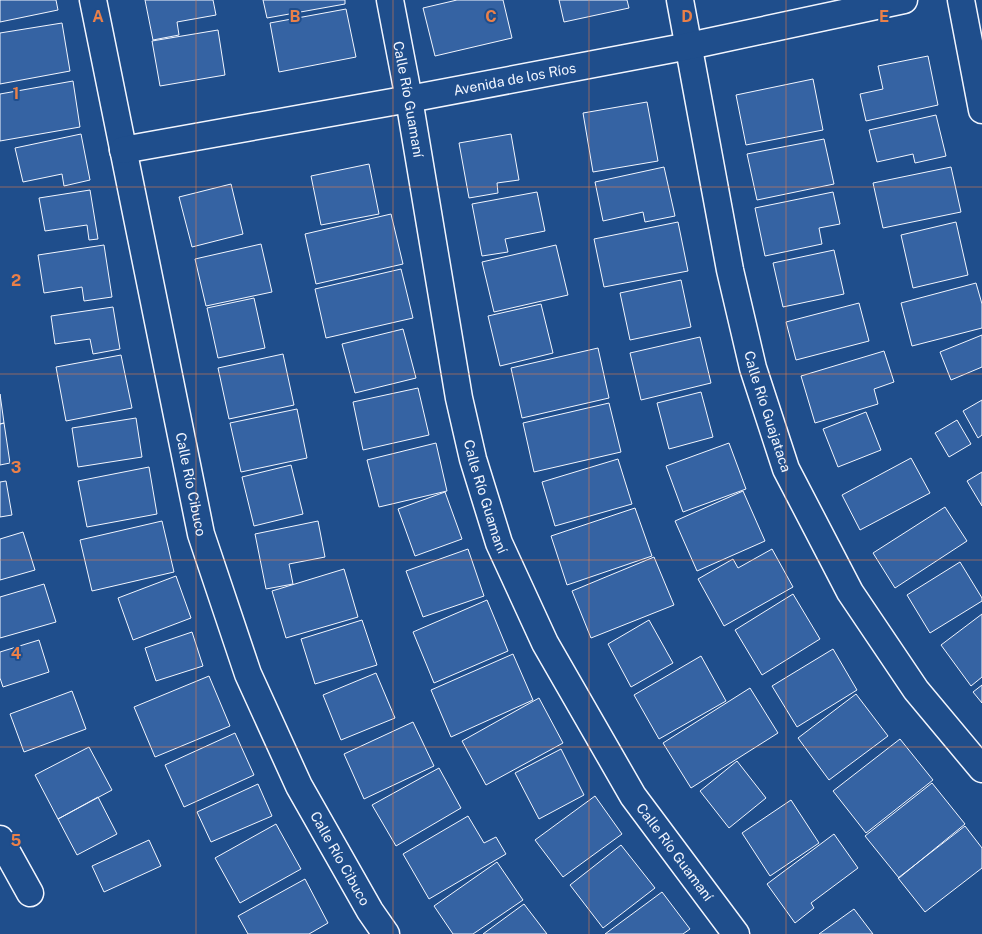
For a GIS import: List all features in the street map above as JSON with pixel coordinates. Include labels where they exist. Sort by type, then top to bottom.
[{"type":"street","name":"Calle Río Cibuco","points":[[93,0],[204,543],[248,674],[299,786],[370,911],[386,934]]},
{"type":"street","name":"Calle Río Guamaní","points":[[390,0],[409,100],[459,398],[473,459],[499,543],[545,643],[633,796],[736,934]]},
{"type":"street","name":"Calle Río Guajataca","points":[[680,0],[730,270],[753,368],[786,469],[850,592],[916,690],[982,769]]},
{"type":"street","name":"Avenida de los Ríos","points":[[123,150],[409,100],[689,46],[904,0]]},
{"type":"street","points":[[961,0],[982,110]]},
{"type":"street","points":[[0,839],[30,893]]},
{"type":"building","points":[[0,0],[56,0],[58,10],[0,22]]},
{"type":"building","points":[[145,0],[213,0],[216,15],[177,22],[179,35],[153,40]]},
{"type":"building","points":[[263,0],[345,0],[345,4],[267,18]]},
{"type":"building","points":[[457,0],[503,0],[512,38],[435,56],[423,8]]},
{"type":"building","points":[[559,0],[627,0],[629,8],[564,22]]},
{"type":"building","points":[[346,9],[356,57],[279,72],[270,23]]},
{"type":"building","points":[[62,23],[70,71],[0,84],[0,33]]},
{"type":"building","points":[[218,30],[225,75],[160,86],[152,41]]},
{"type":"building","points":[[928,56],[938,105],[866,121],[860,94],[883,89],[878,66]]},
{"type":"building","points":[[813,79],[823,130],[746,145],[736,95]]},
{"type":"building","points":[[73,81],[80,127],[0,141],[0,94]]},
{"type":"building","points":[[647,102],[658,161],[593,172],[583,113]]},
{"type":"building","points":[[936,115],[946,156],[915,163],[913,154],[877,162],[869,130]]},
{"type":"building","points":[[81,134],[90,180],[64,186],[62,174],[23,182],[15,148]]},
{"type":"building","points":[[511,134],[519,180],[497,183],[498,193],[469,198],[459,143]]},
{"type":"building","points":[[824,139],[834,184],[757,200],[747,154]]},
{"type":"building","points":[[369,164],[379,214],[321,225],[311,176]]},
{"type":"building","points":[[664,167],[675,216],[645,222],[643,212],[603,221],[595,182]]},
{"type":"building","points":[[951,167],[961,212],[883,228],[873,183]]},
{"type":"building","points":[[231,184],[243,234],[192,247],[179,197]]},
{"type":"building","points":[[90,190],[98,239],[89,240],[87,225],[45,231],[39,198]]},
{"type":"building","points":[[537,192],[545,231],[505,239],[508,252],[482,256],[472,204]]},
{"type":"building","points":[[833,192],[840,224],[819,228],[822,244],[765,256],[755,208]]},
{"type":"building","points":[[391,214],[403,264],[316,284],[305,234]]},
{"type":"building","points":[[678,222],[688,271],[604,287],[594,239]]},
{"type":"building","points":[[956,222],[968,275],[913,288],[901,235]]},
{"type":"building","points":[[261,244],[272,292],[206,306],[195,259]]},
{"type":"building","points":[[104,245],[112,297],[84,301],[82,287],[44,293],[38,255]]},
{"type":"building","points":[[556,245],[568,295],[494,312],[482,262]]},
{"type":"building","points":[[834,250],[844,294],[783,307],[773,263]]},
{"type":"building","points":[[401,269],[413,318],[326,338],[315,289]]},
{"type":"building","points":[[681,280],[691,327],[630,340],[620,293]]},
{"type":"building","points":[[976,283],[982,304],[982,328],[912,346],[901,303]]},
{"type":"building","points":[[254,298],[265,348],[218,358],[207,308]]},
{"type":"building","points":[[859,303],[869,341],[796,360],[786,322]]},
{"type":"building","points":[[541,304],[553,353],[500,366],[488,316]]},
{"type":"building","points":[[113,307],[120,349],[93,354],[90,339],[55,344],[51,316]]},
{"type":"building","points":[[403,329],[416,378],[355,393],[342,344]]},
{"type":"building","points":[[982,335],[982,367],[951,380],[940,352]]},
{"type":"building","points":[[700,337],[711,383],[641,400],[630,353]]},
{"type":"building","points":[[598,348],[609,398],[522,418],[511,368]]},
{"type":"building","points":[[884,351],[894,382],[874,389],[878,404],[815,423],[801,376]]},
{"type":"building","points":[[283,354],[294,405],[229,419],[218,368]]},
{"type":"building","points":[[121,355],[132,408],[66,421],[56,367]]},
{"type":"building","points":[[418,388],[429,435],[363,450],[353,402]]},
{"type":"building","points":[[701,392],[713,437],[669,449],[657,403]]},
{"type":"building","points":[[0,394],[4,423],[0,424]]},
{"type":"building","points":[[982,400],[982,435],[978,438],[963,411]]},
{"type":"building","points":[[609,403],[621,452],[534,472],[523,423]]},
{"type":"building","points":[[297,409],[307,458],[241,472],[230,423]]},
{"type":"building","points":[[866,412],[881,450],[838,467],[823,429]]},
{"type":"building","points":[[136,418],[142,457],[78,467],[72,428]]},
{"type":"building","points":[[957,420],[971,444],[949,457],[935,433]]},
{"type":"building","points":[[4,423],[10,463],[0,465],[0,424]]},
{"type":"building","points":[[436,443],[447,491],[379,507],[367,460]]},
{"type":"building","points":[[729,443],[746,489],[683,512],[666,466]]},
{"type":"building","points":[[911,458],[930,493],[860,530],[842,495]]},
{"type":"building","points":[[618,459],[632,504],[555,526],[542,482]]},
{"type":"building","points":[[291,465],[303,514],[254,526],[242,477]]},
{"type":"building","points":[[149,467],[157,514],[87,527],[78,481]]},
{"type":"building","points":[[982,472],[982,506],[967,481]]},
{"type":"building","points":[[6,481],[12,515],[0,517],[0,482]]},
{"type":"building","points":[[743,491],[765,541],[697,571],[675,521]]},
{"type":"building","points":[[445,492],[462,539],[415,556],[398,509]]},
{"type":"building","points":[[945,507],[967,541],[895,588],[873,553]]},
{"type":"building","points":[[635,508],[652,556],[567,585],[551,536]]},
{"type":"building","points":[[162,521],[174,572],[92,591],[80,540]]},
{"type":"building","points":[[318,521],[325,557],[289,564],[293,584],[266,589],[255,534]]},
{"type":"building","points":[[23,532],[35,570],[0,580],[0,539]]},
{"type":"building","points":[[468,549],[484,596],[423,617],[406,571]]},
{"type":"building","points":[[772,549],[793,587],[724,626],[698,579],[733,559],[738,568]]},
{"type":"building","points":[[654,557],[674,605],[591,638],[572,591]]},
{"type":"building","points":[[960,562],[982,601],[930,633],[907,595]]},
{"type":"building","points":[[344,569],[358,617],[286,638],[272,591]]},
{"type":"building","points":[[176,576],[191,618],[133,640],[118,598]]},
{"type":"building","points":[[44,584],[56,622],[0,638],[0,597]]},
{"type":"building","points":[[793,594],[820,639],[762,675],[735,630]]},
{"type":"building","points":[[487,600],[508,651],[434,683],[413,632]]},
{"type":"building","points":[[982,614],[982,677],[971,686],[941,645]]},
{"type":"building","points":[[362,620],[377,665],[315,684],[301,639]]},
{"type":"building","points":[[649,620],[673,663],[631,687],[608,644]]},
{"type":"building","points":[[192,632],[203,666],[156,681],[145,648]]},
{"type":"building","points":[[39,640],[49,672],[3,687],[0,678],[0,652]]},
{"type":"building","points":[[833,649],[857,690],[797,727],[772,686]]},
{"type":"building","points":[[513,654],[533,700],[451,737],[431,690]]},
{"type":"building","points":[[701,656],[726,701],[659,739],[634,695]]},
{"type":"building","points":[[376,673],[395,718],[341,740],[323,695]]},
{"type":"building","points":[[209,676],[230,726],[155,757],[134,707]]},
{"type":"building","points":[[982,685],[982,703],[973,692]]},
{"type":"building","points":[[750,688],[778,733],[691,788],[663,743]]},
{"type":"building","points":[[72,691],[86,729],[24,752],[10,714]]},
{"type":"building","points":[[856,694],[888,736],[829,780],[798,738]]},
{"type":"building","points":[[539,698],[563,743],[486,785],[462,741]]},
{"type":"building","points":[[413,722],[434,766],[364,799],[344,754]]},
{"type":"building","points":[[235,733],[254,775],[184,807],[165,765]]},
{"type":"building","points":[[900,739],[933,780],[866,833],[833,791]]},
{"type":"building","points":[[89,747],[112,790],[58,819],[35,775]]},
{"type":"building","points":[[561,749],[584,795],[539,819],[515,773]]},
{"type":"building","points":[[737,761],[766,798],[729,828],[700,791]]},
{"type":"building","points":[[439,768],[461,808],[396,846],[372,805]]},
{"type":"building","points":[[932,783],[965,824],[899,878],[865,836]]},
{"type":"building","points":[[258,784],[272,816],[211,842],[197,812]]},
{"type":"building","points":[[595,796],[622,834],[563,877],[535,840]]},
{"type":"building","points":[[98,797],[117,834],[77,855],[58,819]]},
{"type":"building","points":[[791,800],[819,843],[770,876],[742,833]]},
{"type":"building","points":[[468,816],[484,843],[496,837],[506,854],[429,899],[403,854]]},
{"type":"building","points":[[276,824],[301,869],[240,903],[215,858]]},
{"type":"building","points":[[965,826],[982,848],[982,868],[925,912],[898,878]]},
{"type":"building","points":[[834,834],[858,868],[811,903],[814,908],[795,923],[767,884]]},
{"type":"building","points":[[149,840],[161,866],[104,892],[92,866]]},
{"type":"building","points":[[621,845],[655,888],[603,928],[570,885]]},
{"type":"building","points":[[497,862],[523,900],[473,934],[453,934],[434,906]]},
{"type":"building","points":[[305,879],[328,923],[309,934],[248,934],[238,916]]},
{"type":"building","points":[[662,892],[690,929],[683,934],[605,934]]},
{"type":"building","points":[[524,904],[547,934],[483,934]]},
{"type":"building","points":[[854,909],[873,934],[819,934]]}]
